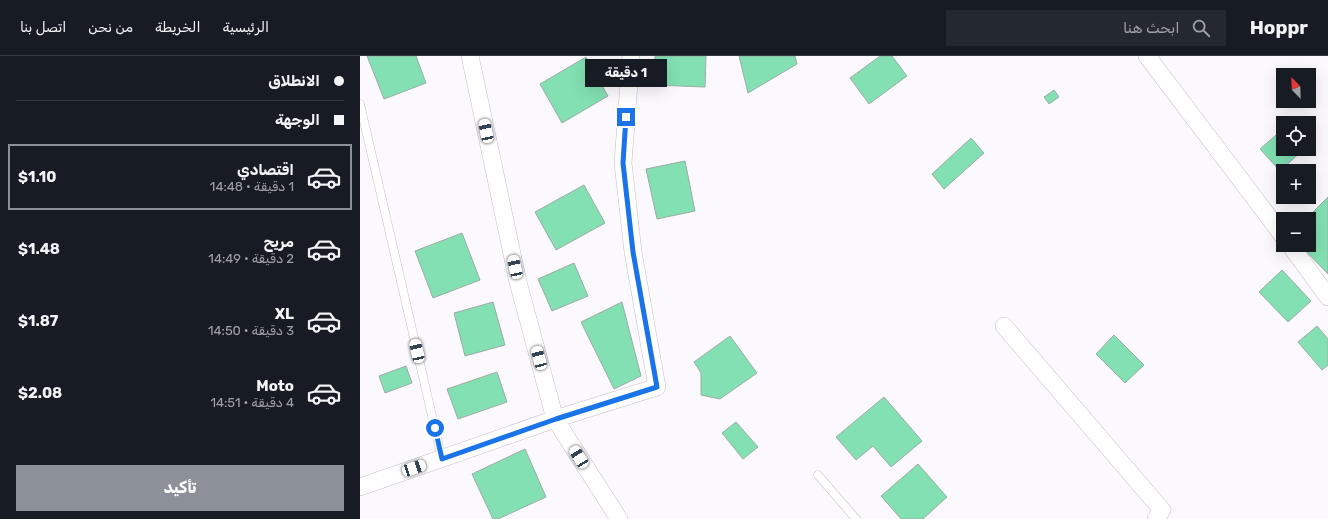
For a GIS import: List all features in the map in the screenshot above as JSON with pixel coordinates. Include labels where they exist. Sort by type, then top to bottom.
[{"type":"street","points":[[470,56],[518,282],[556,419],[619,519]]},
{"type":"street","points":[[360,487],[556,419],[657,387],[633,252],[623,163],[631,56]]},
{"type":"street","points":[[1153,58],[1276,226]]},
{"type":"street","points":[[1295,252],[1328,297]]},
{"type":"street","points":[[1004,326],[1162,510],[1156,519]]},
{"type":"lane","points":[[360,104],[442,459]]},
{"type":"lane","points":[[818,475],[856,519]]},
{"type":"building","points":[[367,56],[416,56],[426,83],[384,99]]},
{"type":"building","points":[[655,56],[706,56],[705,87],[654,85]]},
{"type":"building","points":[[739,56],[795,56],[797,64],[748,93]]},
{"type":"building","points":[[880,56],[892,56],[907,76],[869,104],[850,78]]},
{"type":"building","points":[[586,57],[608,96],[562,123],[540,84]]},
{"type":"building","points":[[1054,90],[1059,97],[1049,104],[1044,97]]},
{"type":"building","points":[[1276,135],[1276,156],[1296,156],[1288,164],[1276,164],[1276,167],[1260,149]]},
{"type":"building","points":[[971,138],[984,153],[944,189],[932,174]]},
{"type":"building","points":[[685,161],[695,211],[657,219],[646,169]]},
{"type":"building","points":[[584,185],[605,223],[556,250],[535,212]]},
{"type":"building","points":[[1328,197],[1328,274],[1307,252],[1316,252],[1316,212],[1313,212]]},
{"type":"building","points":[[462,233],[480,280],[433,298],[415,251]]},
{"type":"building","points":[[574,263],[588,296],[552,311],[538,279]]},
{"type":"building","points":[[1282,270],[1311,301],[1288,322],[1259,292]]},
{"type":"building","points":[[493,302],[505,345],[465,356],[454,313]]},
{"type":"building","points":[[622,302],[641,376],[614,389],[581,322]]},
{"type":"building","points":[[1317,326],[1328,339],[1328,365],[1322,370],[1298,342]]},
{"type":"building","points":[[1114,335],[1144,365],[1125,383],[1096,354]]},
{"type":"building","points":[[730,336],[757,373],[720,399],[701,395],[701,373],[694,362]]},
{"type":"building","points":[[406,366],[412,383],[385,393],[379,376]]},
{"type":"building","points":[[497,372],[507,402],[458,419],[447,389]]},
{"type":"building","points":[[884,397],[922,441],[891,467],[873,446],[856,460],[836,437]]},
{"type":"building","points":[[736,422],[758,447],[743,459],[722,433]]},
{"type":"building","points":[[525,449],[546,497],[498,519],[493,519],[472,474]]},
{"type":"building","points":[[918,464],[947,497],[923,519],[901,519],[881,496]]},
{"type":"route","points":[[435,428],[442,459],[556,419],[657,387],[633,252],[623,163],[626,117]]}]
